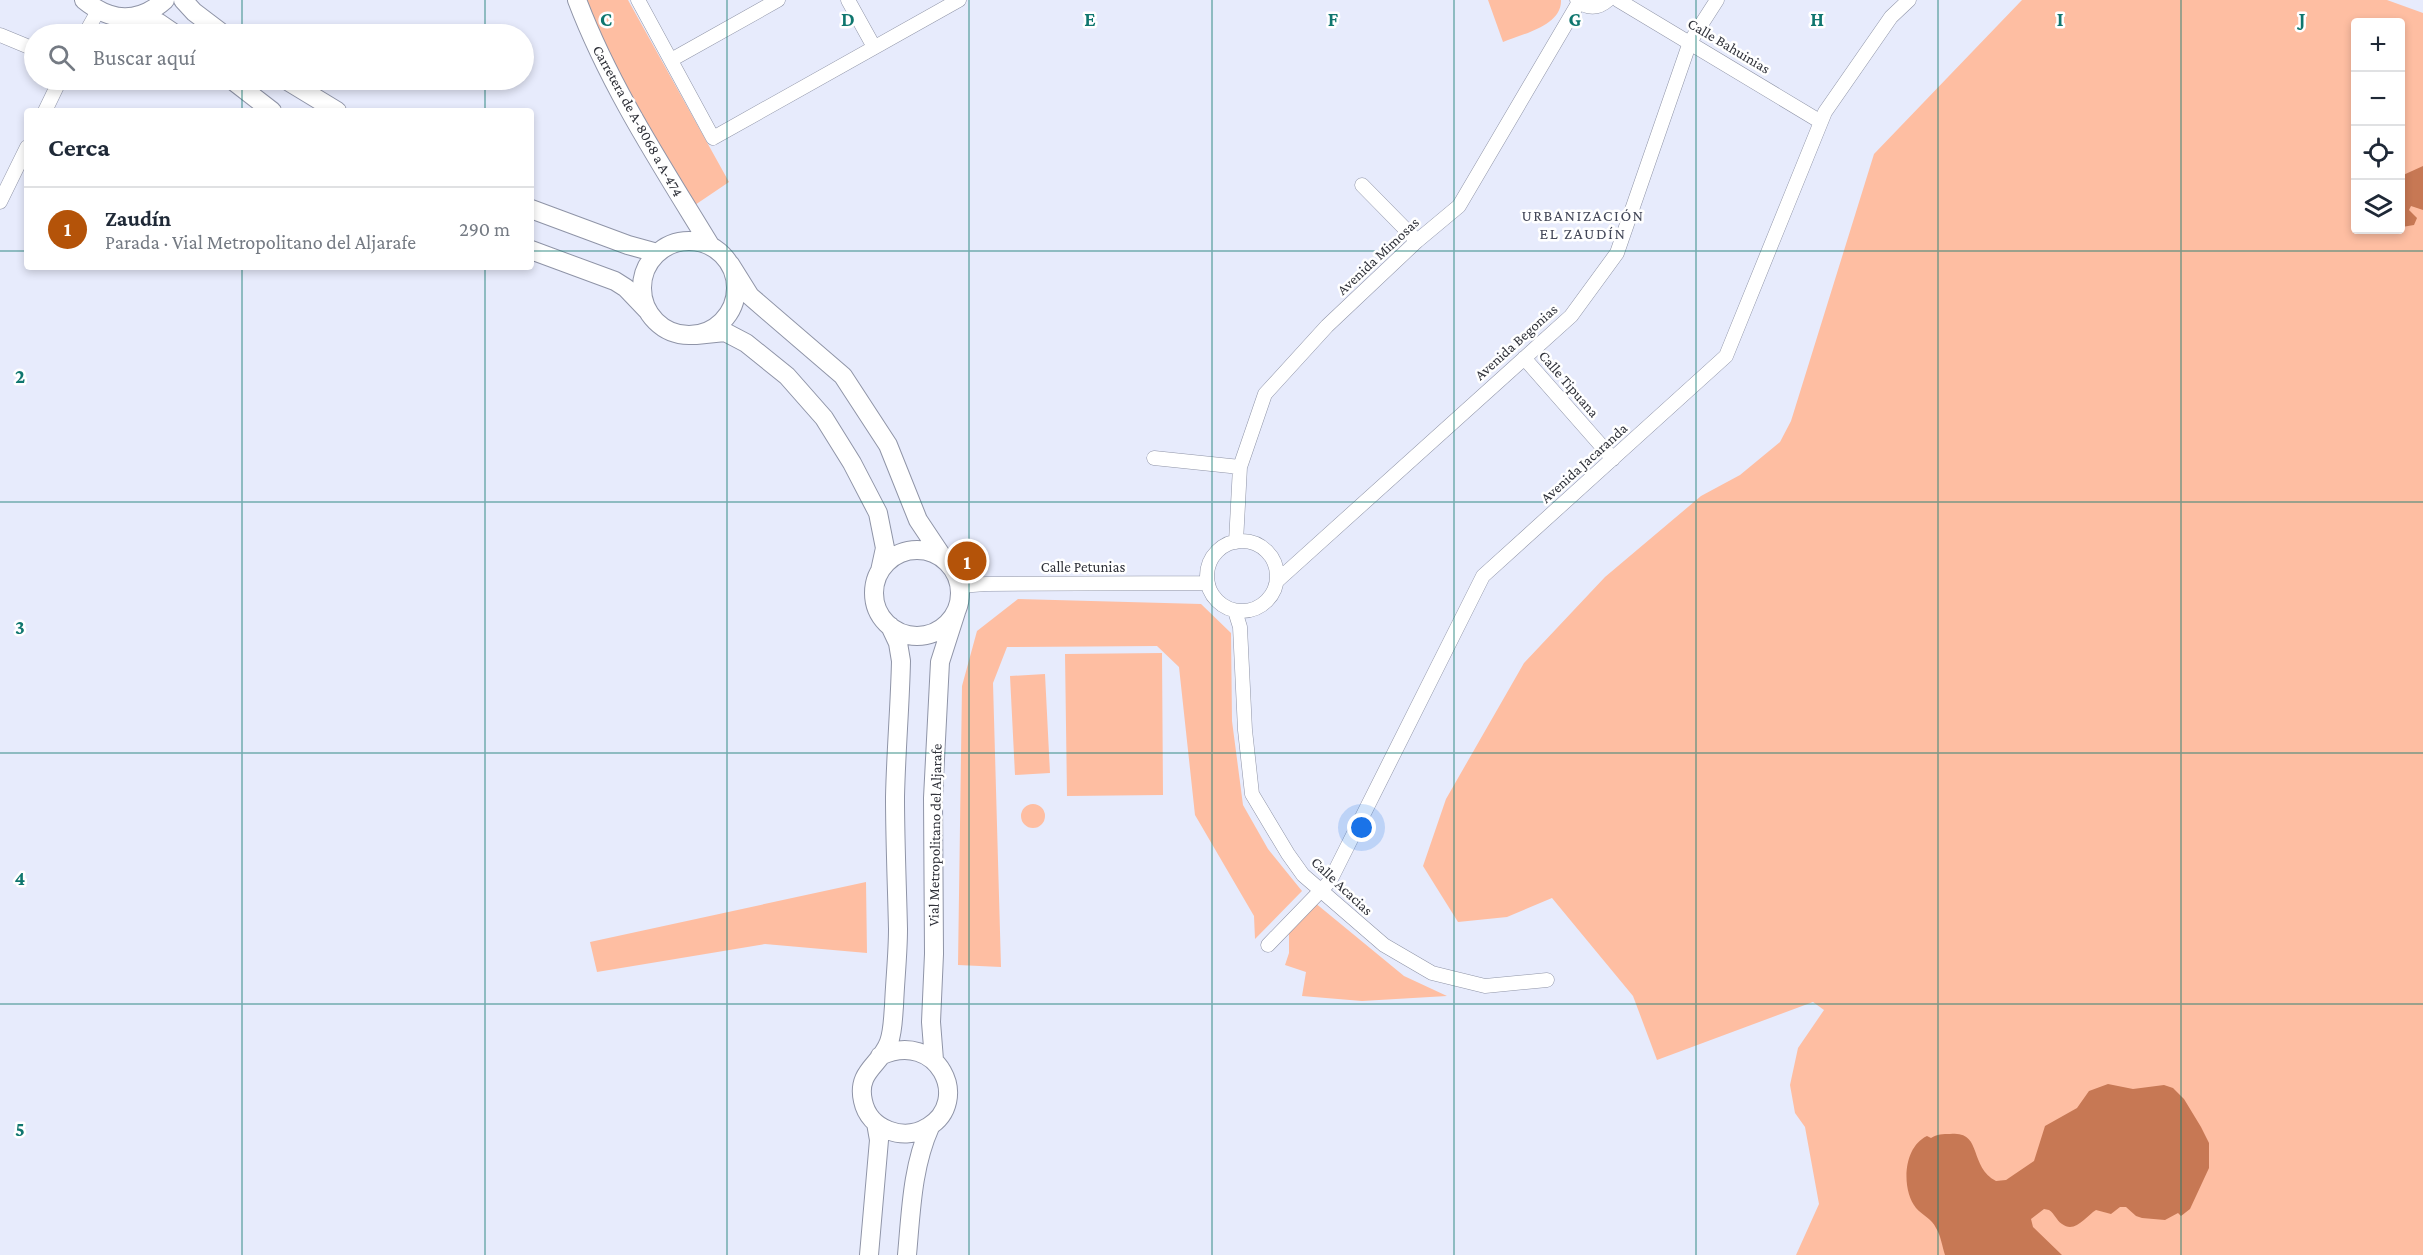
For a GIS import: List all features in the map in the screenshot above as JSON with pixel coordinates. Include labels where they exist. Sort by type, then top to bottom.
[{"type":"main road","points":[[91,6],[115,17],[140,16],[153,10],[165,0]]},
{"type":"main road","points":[[183,0],[210,24]]},
{"type":"main road","name":"Carretera de A-8068 a A-474","points":[[577,0],[590,34],[641,130],[710,245]]},
{"type":"main road","points":[[140,16],[160,24]]},
{"type":"main road","points":[[245,90],[268,108]]},
{"type":"main road","points":[[302,90],[332,108]]},
{"type":"main road","points":[[687,208],[687,240]]},
{"type":"main road","points":[[534,210],[628,245],[657,253]]},
{"type":"main road","points":[[647,310],[643,298],[642,282],[649,262],[657,253],[671,244],[687,240],[710,245],[719,251],[750,296],[843,375],[888,445],[918,520],[957,578],[959,586]]},
{"type":"main road","points":[[534,251],[615,281],[626,288],[657,323],[674,333],[725,332],[746,342],[788,376],[824,418],[852,463],[878,513],[885,548],[874,593],[876,608],[890,626],[898,643],[901,661],[895,797],[898,931],[893,1019],[889,1042],[864,1076],[863,1102],[876,1124],[888,1131],[902,1134],[916,1133],[930,1127]]},
{"type":"main road","points":[[696,334],[720,324],[730,311],[736,286],[730,264]]},
{"type":"main road","points":[[880,571],[896,556],[917,550],[930,552],[944,559]]},
{"type":"main road","name":"Vial Metropolitano del Aljarafe","points":[[907,1255],[916,1168],[921,1146],[930,1127],[945,1107],[948,1094],[947,1081],[934,1060],[930,1022],[934,954],[933,798],[939,673],[945,642],[956,612],[959,586]]},
{"type":"main road","points":[[890,626],[903,634],[917,636],[931,634],[944,627],[956,612]]},
{"type":"main road","points":[[880,1056],[893,1050],[908,1049],[922,1052],[934,1060]]},
{"type":"main road","points":[[869,1255],[879,1140],[876,1124]]},
{"type":"street","points":[[638,0],[713,138],[959,0]]},
{"type":"street","points":[[672,60],[778,0]]},
{"type":"street","points":[[848,0],[874,47]]},
{"type":"street","points":[[1578,1],[1585,6],[1597,7],[1608,0]]},
{"type":"street","name":"Calle Bahuinias","points":[[1618,0],[1821,122]]},
{"type":"street","name":"Avenida Begonias","points":[[1277,581],[1570,316],[1617,253],[1690,42],[1717,0]]},
{"type":"street","name":"Avenida Jacaranda","points":[[1268,945],[1330,881],[1484,576],[1726,356],[1825,112],[1890,17],[1909,0]]},
{"type":"street","name":"Avenida Mimosas","points":[[1236,542],[1240,467],[1265,394],[1327,326],[1417,241],[1459,206],[1578,1]]},
{"type":"street","points":[[87,24],[91,6]]},
{"type":"street","points":[[0,36],[24,45]]},
{"type":"street","points":[[46,108],[55,90]]},
{"type":"street","points":[[0,202],[24,153]]},
{"type":"street","points":[[1362,185],[1417,241]]},
{"type":"street","name":"Calle Tipuana","points":[[1524,358],[1613,459]]},
{"type":"street","points":[[1154,458],[1240,467]]},
{"type":"street","points":[[1236,542],[1252,543],[1263,548],[1272,557],[1277,581],[1269,599],[1259,607],[1248,611],[1235,611],[1221,604],[1213,595],[1208,583],[1210,564],[1225,546],[1236,542]]},
{"type":"street","name":"Calle Petunias","points":[[959,586],[1208,583]]},
{"type":"street","name":"Calle Acacias","points":[[1235,611],[1239,627],[1245,730],[1252,794],[1288,854],[1303,874],[1384,945],[1432,973],[1485,986],[1548,980]]},
{"type":"shaded area","points":[[581,0],[628,0],[729,182],[692,207],[612,68]]},
{"type":"shaded area","points":[[1488,0],[1561,0],[1560,9],[1548,23],[1503,42]]},
{"type":"shaded area","points":[[2022,0],[2387,0],[2423,13],[2423,1255],[1796,1255],[1819,1204],[1805,1127],[1795,1113],[1790,1085],[1798,1048],[1824,1010],[1813,1002],[1657,1060],[1633,996],[1552,898],[1507,917],[1458,922],[1423,866],[1446,799],[1524,663],[1605,577],[1701,496],[1740,475],[1780,442],[1791,421],[1874,154]]},
{"type":"shaded area","points":[[2423,166],[2423,210],[2411,206],[2409,210],[2417,218],[2414,225],[2405,226],[2405,180],[2405,174]]},
{"type":"shaded area","points":[[1018,599],[1201,604],[1231,633],[1232,721],[1243,805],[1268,849],[1302,891],[1255,939],[1254,916],[1195,815],[1179,667],[1157,646],[1007,647],[993,683],[1001,967],[958,965],[962,686],[977,631]]},
{"type":"shaded area","points":[[1162,653],[1163,795],[1067,796],[1065,654]]},
{"type":"shaded area","points":[[1045,674],[1050,773],[1015,775],[1010,676]]},
{"type":"shaded area","points":[[1033,804],[1042,807],[1045,816],[1042,825],[1033,828],[1024,825],[1021,816],[1024,807]]},
{"type":"shaded area","points":[[866,882],[867,953],[765,944],[597,972],[590,942]]},
{"type":"shaded area","points":[[1314,902],[1404,976],[1447,996],[1362,1001],[1302,996],[1306,972],[1285,965],[1289,953],[1289,930]]},
{"type":"shaded area","points":[[2108,1084],[2133,1089],[2164,1085],[2173,1088],[2184,1099],[2209,1143],[2209,1168],[2190,1209],[2181,1216],[2178,1213],[2165,1220],[2136,1216],[2126,1207],[2120,1207],[2111,1214],[2096,1210],[2076,1226],[2067,1227],[2058,1221],[2049,1210],[2044,1209],[2031,1219],[2033,1227],[2062,1255],[1945,1255],[1934,1225],[1916,1208],[1908,1190],[1909,1159],[1919,1141],[1927,1136],[1931,1138],[1940,1134],[1960,1134],[1972,1143],[1987,1175],[1996,1181],[2006,1180],[2034,1161],[2045,1126],[2077,1108],[2089,1091]]},
{"type":"place","name":"Zaudín","points":[[967,561]]},
{"type":"district","name":"URBANIZACIÓN EL ZAUDÍN","points":[[1583,224]]}]
